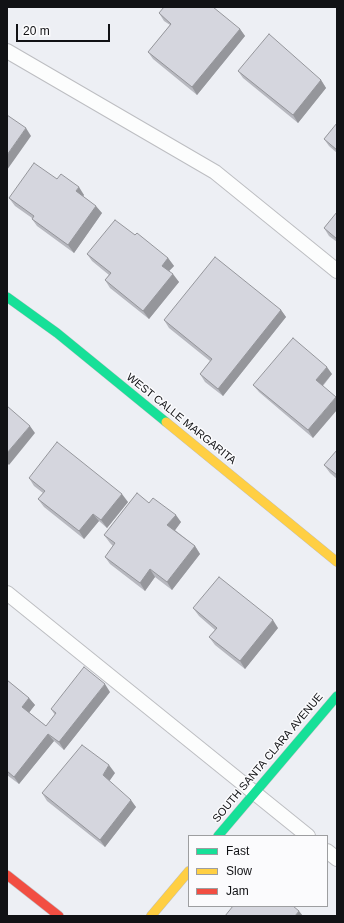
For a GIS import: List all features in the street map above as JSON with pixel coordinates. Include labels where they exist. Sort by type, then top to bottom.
[{"type":"street","name":"WEST CALLE MARGARITA","points":[[7,297],[57,333],[337,562]]},
{"type":"street","name":"SOUTH SANTA CLARA AVENUE","points":[[219,835],[337,696]]},
{"type":"street","points":[[151,916],[188,872]]},
{"type":"street","points":[[7,875],[59,916]]},
{"type":"lane","points":[[7,51],[215,172],[337,271]]},
{"type":"lane","points":[[7,593],[307,835]]},
{"type":"lane","points":[[328,852],[337,859]]},
{"type":"building","points":[[164,7],[213,7],[240,29],[192,87],[148,52],[171,24],[159,13]]},
{"type":"building","points":[[269,34],[321,80],[293,115],[238,71]]},
{"type":"building","points":[[7,115],[26,128],[7,155]]},
{"type":"building","points":[[337,123],[337,150],[324,139]]},
{"type":"building","points":[[34,163],[57,179],[61,174],[79,187],[76,191],[96,206],[68,245],[32,219],[34,216],[9,198]]},
{"type":"building","points":[[337,212],[337,239],[324,228]]},
{"type":"building","points":[[115,220],[135,235],[137,233],[168,258],[162,266],[173,274],[143,311],[105,280],[111,273],[87,254]]},
{"type":"building","points":[[215,257],[281,310],[218,389],[200,374],[212,359],[164,320]]},
{"type":"building","points":[[293,338],[327,367],[316,380],[336,397],[308,430],[253,385]]},
{"type":"building","points":[[7,406],[30,426],[7,453]]},
{"type":"building","points":[[57,442],[122,494],[101,520],[93,514],[79,531],[38,499],[45,491],[29,478]]},
{"type":"building","points":[[337,450],[337,475],[324,465]]},
{"type":"building","points":[[137,493],[149,503],[153,498],[176,515],[167,525],[195,546],[167,582],[150,569],[140,583],[105,557],[115,543],[104,535]]},
{"type":"building","points":[[219,577],[273,620],[240,661],[209,637],[217,628],[193,608]]},
{"type":"building","points":[[84,667],[105,684],[59,742],[48,734],[14,777],[7,771],[7,680],[29,698],[22,707],[46,726],[56,713],[51,709]]},
{"type":"building","points":[[82,745],[109,765],[103,775],[131,800],[100,840],[42,793]]},
{"type":"building","points":[[232,907],[294,907],[299,911],[295,916],[225,916]]},
{"type":"traffic: fast","points":[[7,297],[57,333],[166,422]]},
{"type":"traffic: fast","points":[[219,835],[337,696]]},
{"type":"traffic: slow","points":[[166,422],[337,562]]},
{"type":"traffic: slow","points":[[151,916],[188,872]]},
{"type":"traffic: jam","points":[[7,875],[59,916]]}]
